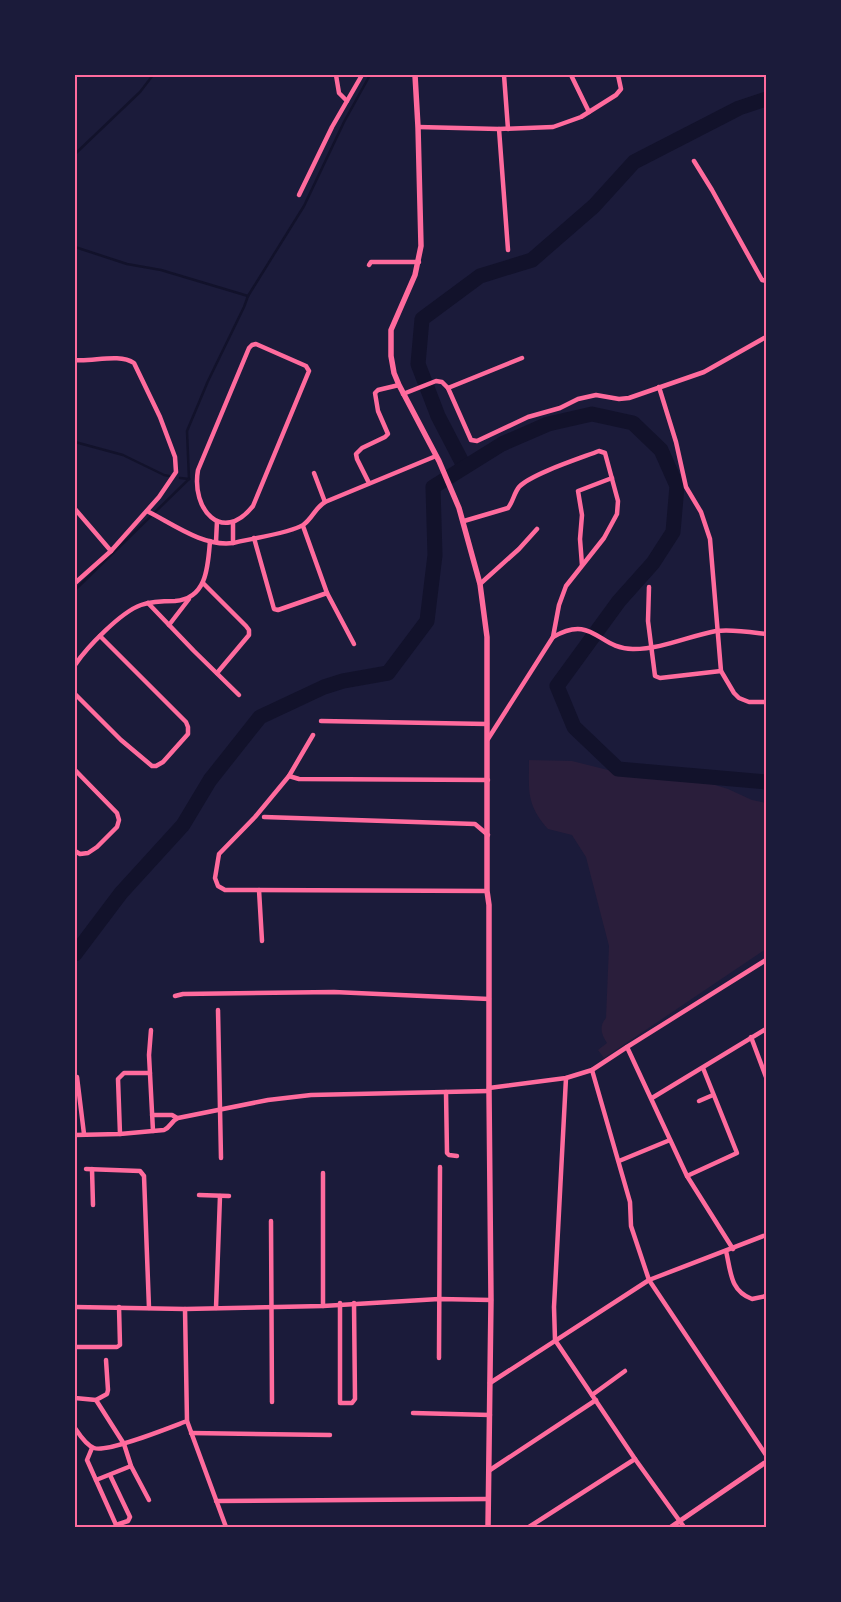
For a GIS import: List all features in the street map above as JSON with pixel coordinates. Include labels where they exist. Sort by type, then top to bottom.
[{"type":"main road","points":[[414,75],[418,127],[421,246],[415,275],[391,330],[391,356],[394,373],[399,385],[438,459],[464,521],[480,584],[487,637],[487,891],[489,905],[491,1300],[488,1527]]},
{"type":"street","points":[[336,75],[339,93],[347,101]]},
{"type":"street","points":[[299,195],[362,75]]},
{"type":"street","points":[[571,75],[588,112]]},
{"type":"street","points":[[418,127],[499,130],[553,127],[573,120],[619,92],[618,75]]},
{"type":"street","points":[[505,76],[508,129]]},
{"type":"street","points":[[499,130],[508,250]]},
{"type":"street","points":[[694,161],[759,276],[762,280],[766,281]]},
{"type":"street","points":[[368,265],[371,262],[418,262]]},
{"type":"street","points":[[403,394],[436,381],[442,382],[448,388],[473,441],[528,417],[560,408],[578,399],[596,395],[619,400],[629,398],[704,372],[766,337]]},
{"type":"street","points":[[256,344],[306,366],[309,369],[309,374],[256,500],[249,511],[233,522],[217,521],[200,504],[196,487],[198,470],[250,346],[256,344]]},
{"type":"street","points":[[75,360],[91,361],[124,358],[134,363],[160,416],[177,464],[173,479],[149,512],[111,551],[75,583]]},
{"type":"street","points":[[448,388],[522,358]]},
{"type":"street","points":[[368,483],[356,454],[359,450],[388,434],[378,411],[376,393],[378,390],[399,385]]},
{"type":"street","points":[[659,387],[676,442],[686,487],[699,508],[710,539],[721,671],[739,698],[749,702],[766,702]]},
{"type":"street","points":[[464,521],[505,510],[512,504],[516,490],[525,482],[600,451],[605,452],[607,455],[618,501],[615,520],[604,538],[566,586],[562,595],[553,636],[488,739]]},
{"type":"street","points":[[149,512],[194,536],[224,544],[233,543],[296,529],[302,526],[325,502],[368,483],[438,459]]},
{"type":"street","points":[[314,473],[325,502]]},
{"type":"street","points":[[582,565],[580,539],[582,515],[578,492],[612,478]]},
{"type":"street","points":[[75,509],[111,551]]},
{"type":"street","points":[[216,542],[217,521]]},
{"type":"street","points":[[233,522],[233,543]]},
{"type":"street","points":[[302,526],[327,593],[354,644]]},
{"type":"street","points":[[480,584],[520,549],[537,529]]},
{"type":"street","points":[[254,538],[274,610],[327,593]]},
{"type":"street","points":[[169,625],[203,583],[210,541]]},
{"type":"street","points":[[203,583],[249,630],[249,635],[217,673]]},
{"type":"street","points":[[649,587],[648,621],[656,678],[721,671]]},
{"type":"street","points":[[75,664],[100,636],[127,612],[148,603],[190,598]]},
{"type":"street","points":[[148,603],[239,695]]},
{"type":"street","points":[[553,636],[566,630],[583,628],[626,648],[652,647],[718,631],[766,634]]},
{"type":"street","points":[[75,694],[121,740],[152,766],[163,762],[188,734],[186,722],[100,636]]},
{"type":"street","points":[[321,721],[487,724]]},
{"type":"street","points":[[314,735],[289,776],[255,817],[219,854],[215,878],[218,886],[225,890],[487,891]]},
{"type":"street","points":[[75,770],[117,813],[119,820],[117,828],[88,853],[80,854],[75,851]]},
{"type":"street","points":[[289,776],[299,779],[488,780]]},
{"type":"street","points":[[264,817],[475,824],[488,835]]},
{"type":"street","points":[[259,890],[262,942]]},
{"type":"street","points":[[75,1135],[152,1131],[168,1128],[173,1120],[178,1118],[220,1108],[311,1094],[489,1090],[566,1078],[592,1070],[766,960]]},
{"type":"street","points":[[175,996],[183,994],[334,992],[489,999]]},
{"type":"street","points":[[218,1010],[221,1158]]},
{"type":"street","points":[[652,1098],[766,1029]]},
{"type":"street","points":[[151,1030],[149,1055],[152,1131]]},
{"type":"street","points":[[751,1037],[766,1077]]},
{"type":"street","points":[[627,1047],[687,1176],[733,1249]]},
{"type":"street","points":[[687,1176],[737,1153],[703,1068]]},
{"type":"street","points":[[592,1070],[630,1202],[631,1226],[649,1280],[766,1455]]},
{"type":"street","points":[[120,1134],[118,1079],[124,1073],[150,1073]]},
{"type":"street","points":[[77,1077],[84,1134]]},
{"type":"street","points":[[566,1078],[554,1308],[555,1340],[635,1459],[684,1527]]},
{"type":"street","points":[[446,1092],[447,1153],[457,1156]]},
{"type":"street","points":[[699,1101],[713,1095]]},
{"type":"street","points":[[152,1114],[172,1115],[178,1118]]},
{"type":"street","points":[[619,1161],[670,1140]]},
{"type":"street","points":[[439,1358],[440,1167]]},
{"type":"street","points":[[93,1205],[89,1169],[140,1171],[144,1176],[149,1308]]},
{"type":"street","points":[[323,1173],[323,1306]]},
{"type":"street","points":[[198,1195],[229,1196]]},
{"type":"street","points":[[216,1308],[220,1196]]},
{"type":"street","points":[[271,1221],[272,1402]]},
{"type":"street","points":[[490,1383],[649,1280],[766,1235]]},
{"type":"street","points":[[726,1251],[734,1284],[739,1292],[752,1299],[766,1296]]},
{"type":"street","points":[[75,1307],[185,1309],[323,1306],[340,1303],[439,1299],[491,1300]]},
{"type":"street","points":[[340,1303],[340,1403],[352,1403],[355,1399],[354,1303]]},
{"type":"street","points":[[75,1346],[117,1347],[120,1345],[119,1308]]},
{"type":"street","points":[[185,1309],[187,1421],[226,1527]]},
{"type":"street","points":[[75,1398],[96,1400],[105,1396],[108,1390],[106,1360]]},
{"type":"street","points":[[592,1395],[625,1372]]},
{"type":"street","points":[[96,1400],[124,1444],[131,1466],[149,1500]]},
{"type":"street","points":[[490,1470],[596,1400]]},
{"type":"street","points":[[413,1413],[490,1415]]},
{"type":"street","points":[[75,1428],[92,1448],[96,1449],[124,1444],[187,1421]]},
{"type":"street","points":[[191,1433],[330,1435]]},
{"type":"street","points":[[75,1439],[80,1436]]},
{"type":"street","points":[[92,1448],[87,1460],[116,1526],[128,1521],[130,1517],[110,1475]]},
{"type":"street","points":[[529,1527],[635,1459]]},
{"type":"street","points":[[671,1527],[766,1462]]},
{"type":"street","points":[[96,1480],[131,1466]]},
{"type":"street","points":[[216,1501],[488,1499]]},
{"type":"shaded area","points":[[529,760],[572,761],[620,773],[712,784],[752,800],[766,803],[766,949],[604,1058],[598,1050],[607,1043],[602,1033],[602,1027],[606,1018],[609,946],[586,857],[572,835],[548,829],[532,804],[529,789]]},
{"type":"waterway","points":[[75,154],[140,92],[153,75]]},
{"type":"waterway","points":[[189,479],[187,431],[208,381],[248,296],[304,206],[344,122],[370,75]]},
{"type":"waterway","points":[[464,466],[438,416],[418,364],[422,319],[480,276],[532,260],[594,206],[634,162],[739,108],[766,99]]},
{"type":"waterway","points":[[75,247],[127,264],[161,270],[248,296]]},
{"type":"waterway","points":[[75,954],[121,893],[183,825],[210,780],[260,717],[324,687],[343,681],[388,673],[427,621],[435,555],[433,487],[502,444],[548,424],[592,414],[633,423],[661,450],[677,486],[673,532],[653,563],[619,601],[557,686],[574,727],[618,769],[766,782]]},
{"type":"waterway","points":[[75,442],[123,455],[169,476]]},
{"type":"waterway","points":[[180,478],[189,479]]},
{"type":"waterway","points":[[75,590],[189,479]]}]
